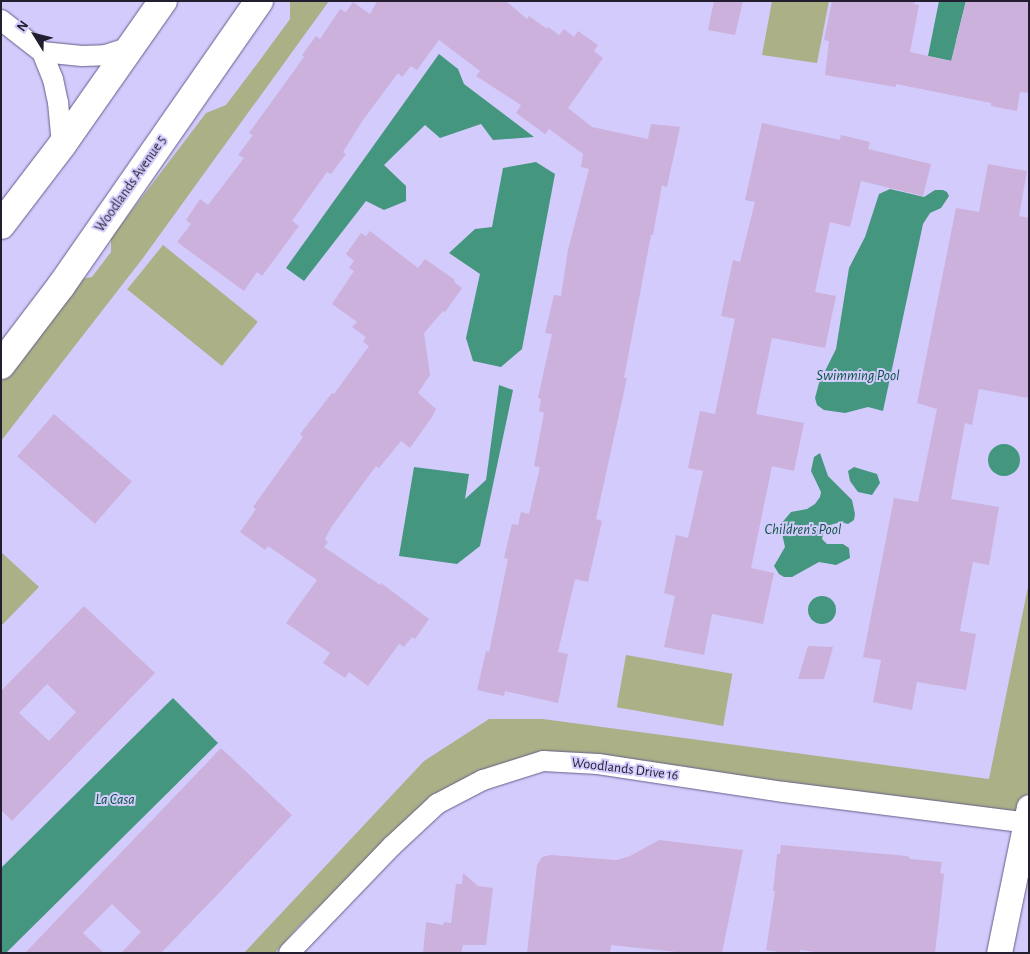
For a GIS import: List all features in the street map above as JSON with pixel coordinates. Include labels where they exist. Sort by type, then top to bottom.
[{"type":"main road","points":[[1,224],[62,145],[164,1]]},
{"type":"main road","name":"Woodlands Avenue 5","points":[[1,366],[61,286],[259,1]]},
{"type":"street","points":[[1,20],[42,52],[53,79],[58,102],[62,145]]},
{"type":"street","points":[[42,52],[82,56],[105,55],[131,47]]},
{"type":"street","name":"Woodlands Drive 16","points":[[289,953],[392,846],[437,804],[483,780],[542,761],[598,764],[784,792],[1028,818]]},
{"type":"street","points":[[999,953],[1028,818]]},
{"type":"shaded area","points":[[290,1],[329,1],[143,258],[1,441],[1,382],[79,279],[92,277],[111,252],[111,238],[206,113],[226,105],[290,19]]},
{"type":"shaded area","points":[[772,1],[829,1],[817,63],[762,55]]},
{"type":"shaded area","points":[[163,245],[258,322],[222,366],[127,289]]},
{"type":"shaded area","points":[[1,552],[39,587],[1,626]]},
{"type":"shaded area","points":[[1029,582],[1029,787],[1022,819],[598,763],[483,778],[435,793],[297,928],[275,953],[244,953],[424,761],[489,719],[543,719],[989,779]]},
{"type":"shaded area","points":[[626,655],[732,674],[723,726],[617,707]]},
{"type":"water","points":[[939,1],[966,1],[956,41],[976,66],[928,56]]},
{"type":"water","points":[[439,54],[458,69],[464,84],[534,137],[493,140],[481,124],[440,138],[425,125],[384,165],[406,186],[406,201],[384,210],[366,201],[304,281],[286,268]]},
{"type":"water","points":[[536,162],[555,174],[522,349],[501,367],[473,361],[466,338],[480,274],[449,253],[475,229],[492,227],[503,168]]},
{"type":"water","name":"Swimming Pool","points":[[890,189],[924,197],[935,190],[943,190],[949,196],[941,208],[930,213],[923,224],[883,411],[868,407],[845,413],[824,410],[817,405],[815,398],[819,383],[836,349],[849,268],[865,237],[879,194]]},
{"type":"water","points":[[499,385],[513,390],[480,546],[457,564],[399,556],[414,467],[469,474],[465,499],[486,480]]},
{"type":"water","points":[[1004,444],[1015,449],[1020,460],[1015,471],[1004,476],[993,471],[988,460],[993,449]]},
{"type":"water","name":"Children's Pool","points":[[820,453],[828,476],[852,500],[855,514],[854,520],[848,524],[841,522],[830,525],[824,530],[822,539],[827,544],[843,544],[849,548],[850,558],[836,565],[819,562],[792,577],[784,577],[779,574],[774,566],[785,547],[780,525],[791,512],[807,509],[815,504],[820,497],[821,492],[811,471],[814,457]]},
{"type":"water","points":[[854,467],[877,474],[880,483],[872,495],[858,492],[850,481],[848,471]]},
{"type":"water","points":[[822,596],[832,600],[836,610],[832,620],[822,624],[812,620],[808,610],[812,600]]},
{"type":"water","name":"La Casa","points":[[173,698],[218,743],[6,953],[1,953],[1,868]]},
{"type":"building","points":[[377,1],[506,1],[527,19],[529,16],[559,35],[564,29],[574,37],[578,31],[598,45],[594,51],[603,58],[568,108],[592,127],[648,139],[651,124],[680,127],[667,187],[662,185],[653,235],[651,235],[624,378],[627,378],[596,519],[602,521],[588,582],[575,579],[558,652],[568,654],[558,703],[505,691],[504,696],[477,690],[486,651],[489,652],[508,559],[504,558],[512,524],[518,525],[521,512],[529,514],[540,467],[534,466],[544,413],[539,411],[541,399],[538,398],[552,334],[545,333],[554,295],[561,296],[568,250],[589,169],[581,167],[583,154],[549,129],[545,134],[516,113],[521,105],[476,76],[480,71],[439,40],[417,70],[411,66],[402,77],[398,73],[363,120],[343,152],[346,154],[331,174],[327,172],[292,221],[299,226],[262,276],[257,272],[244,291],[177,242],[191,224],[186,220],[200,199],[208,205],[244,158],[238,155],[253,135],[249,133],[304,57],[302,55],[316,36],[320,39],[340,9],[346,12],[353,2],[370,14]]},
{"type":"building","points":[[714,1],[743,1],[735,35],[708,30]]},
{"type":"building","points":[[832,1],[915,1],[914,4],[919,5],[910,52],[951,61],[966,1],[1029,1],[1029,93],[1020,92],[1017,111],[991,106],[991,103],[896,84],[896,87],[825,75],[829,41],[824,40]]},
{"type":"building","points":[[762,123],[840,140],[841,135],[870,142],[868,149],[931,164],[923,196],[861,181],[850,227],[830,222],[815,292],[836,296],[825,348],[772,338],[756,414],[804,423],[794,471],[772,466],[751,568],[774,573],[763,624],[712,614],[704,655],[664,647],[675,596],[664,593],[676,535],[688,538],[703,471],[688,468],[700,411],[715,414],[735,319],[721,316],[733,260],[740,262],[755,202],[745,200]]},
{"type":"building","points":[[988,164],[1027,171],[1019,216],[1029,218],[1029,398],[979,389],[972,425],[965,423],[951,499],[999,507],[989,565],[973,562],[960,631],[976,634],[966,690],[917,682],[912,710],[873,702],[881,660],[863,657],[894,498],[918,502],[937,409],[917,403],[956,208],[979,212]]},
{"type":"building","points":[[370,231],[418,268],[425,259],[455,280],[454,282],[462,288],[445,312],[443,311],[424,333],[430,375],[418,393],[436,409],[432,417],[410,448],[401,441],[379,468],[376,466],[332,526],[325,539],[328,542],[324,547],[380,585],[381,583],[429,619],[415,639],[412,637],[404,647],[399,644],[368,686],[349,672],[345,678],[323,663],[330,653],[286,623],[317,580],[268,546],[265,550],[240,532],[256,509],[253,507],[303,437],[300,434],[332,393],[334,394],[369,346],[363,342],[366,337],[352,327],[357,322],[332,304],[354,271],[349,268],[354,261],[346,254],[361,233],[366,236]]},
{"type":"building","points":[[54,414],[132,482],[95,524],[17,456]]},
{"type":"building","points":[[84,606],[155,673],[12,821],[1,810],[1,691]],"holes":[[[47,684],[76,712],[49,741],[19,713]]]},
{"type":"building","points":[[808,646],[833,647],[824,679],[798,679]]},
{"type":"building","points":[[221,748],[292,815],[219,893],[161,953],[121,953],[141,932],[112,904],[83,933],[104,953],[25,953]]},
{"type":"building","points":[[659,840],[743,850],[722,953],[686,953],[611,945],[610,953],[527,953],[537,865],[542,857],[551,855],[617,860],[630,856]]},
{"type":"building","points":[[781,845],[908,856],[910,859],[942,862],[940,873],[944,874],[935,953],[823,953],[800,950],[800,953],[785,953],[766,950],[775,891],[773,891],[777,854],[780,854]]},
{"type":"building","points":[[463,873],[478,886],[493,888],[486,945],[463,945],[461,953],[423,953],[426,922],[443,925],[444,922],[451,923],[456,884],[462,884]]}]
